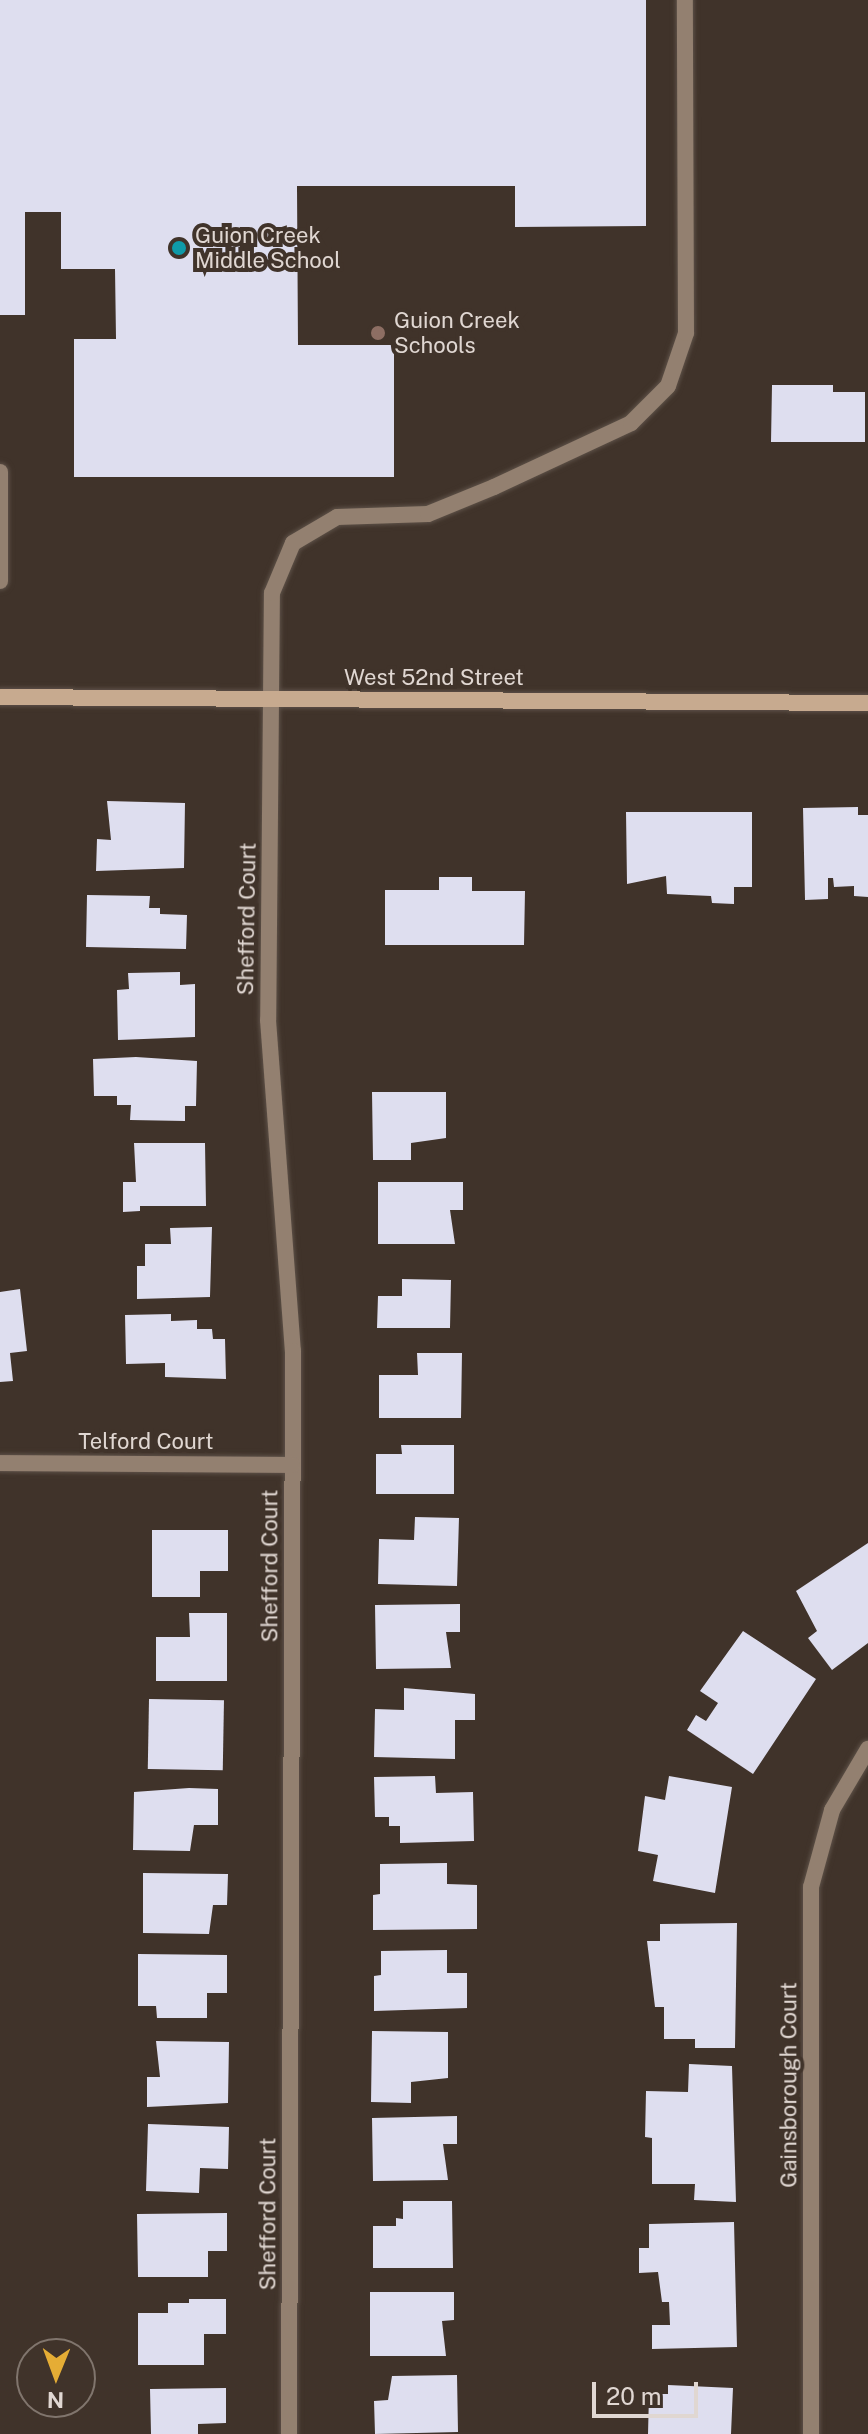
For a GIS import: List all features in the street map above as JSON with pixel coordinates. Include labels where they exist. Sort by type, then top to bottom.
[{"type":"street","name":"Shefford Court","points":[[289,2434],[292,1327],[268,1020],[272,593],[293,543],[337,517],[428,514],[631,423],[668,386],[686,333],[685,0]]},
{"type":"street","points":[[0,472],[0,581]]},
{"type":"street","name":"West 52nd Street","points":[[0,697],[868,703]]},
{"type":"street","name":"Telford Court","points":[[0,1463],[292,1465]]},
{"type":"street","name":"Gainsborough Court","points":[[811,2434],[811,1887],[832,1810],[868,1749]]},
{"type":"building","name":"Guion Creek Middle School","points":[[0,0],[646,0],[646,226],[515,227],[515,186],[297,186],[298,345],[394,345],[394,477],[74,477],[74,339],[116,339],[115,269],[61,269],[61,212],[25,212],[25,315],[0,315]]},
{"type":"building","points":[[772,385],[833,385],[833,392],[865,392],[865,442],[771,442]]},
{"type":"building","points":[[107,801],[185,803],[184,868],[96,871],[97,839],[111,840]]},
{"type":"building","points":[[858,807],[858,815],[868,815],[868,897],[854,896],[854,886],[834,887],[833,878],[828,878],[828,899],[805,900],[803,808]]},
{"type":"building","points":[[626,812],[752,812],[752,887],[734,887],[734,904],[712,903],[711,896],[667,894],[666,876],[627,884]]},
{"type":"building","points":[[439,877],[472,877],[472,891],[525,891],[524,945],[385,945],[385,890],[439,890]]},
{"type":"building","points":[[87,895],[150,896],[149,908],[160,908],[160,914],[187,915],[186,949],[86,947]]},
{"type":"building","points":[[180,972],[180,985],[195,984],[195,1037],[118,1040],[117,990],[129,989],[128,973]]},
{"type":"building","points":[[136,1057],[197,1061],[196,1106],[185,1106],[185,1121],[130,1120],[131,1105],[117,1105],[117,1096],[94,1096],[93,1059]]},
{"type":"building","points":[[372,1092],[446,1092],[446,1138],[411,1143],[411,1160],[373,1160]]},
{"type":"building","points":[[134,1143],[205,1143],[206,1206],[140,1206],[140,1211],[123,1212],[123,1182],[136,1182]]},
{"type":"building","points":[[378,1182],[463,1182],[463,1210],[450,1210],[455,1244],[378,1244]]},
{"type":"building","points":[[212,1227],[210,1297],[137,1299],[137,1266],[145,1266],[145,1244],[171,1244],[170,1228]]},
{"type":"building","points":[[402,1279],[451,1280],[450,1328],[377,1328],[378,1296],[402,1296]]},
{"type":"building","points":[[20,1289],[27,1351],[10,1353],[13,1381],[0,1382],[0,1292]]},
{"type":"building","points":[[171,1314],[171,1321],[197,1320],[197,1329],[212,1329],[213,1339],[225,1339],[226,1379],[165,1377],[165,1363],[126,1364],[125,1315]]},
{"type":"building","points":[[417,1353],[462,1353],[461,1418],[379,1418],[379,1375],[418,1375]]},
{"type":"building","points":[[401,1445],[454,1445],[454,1494],[376,1494],[376,1454],[402,1454]]},
{"type":"building","points":[[415,1517],[459,1518],[457,1586],[378,1584],[379,1539],[414,1540]]},
{"type":"building","points":[[152,1530],[228,1530],[228,1571],[200,1571],[200,1597],[152,1597]]},
{"type":"building","points":[[868,1543],[868,1643],[832,1670],[808,1638],[817,1631],[796,1591]]},
{"type":"building","points":[[460,1604],[460,1632],[446,1632],[451,1668],[376,1669],[375,1605]]},
{"type":"building","points":[[189,1613],[227,1613],[227,1681],[156,1681],[156,1637],[190,1637]]},
{"type":"building","points":[[743,1631],[816,1679],[753,1774],[687,1730],[696,1715],[706,1721],[718,1703],[700,1691]]},
{"type":"building","points":[[404,1688],[475,1694],[475,1720],[455,1720],[455,1759],[374,1757],[375,1709],[404,1710]]},
{"type":"building","points":[[149,1699],[224,1700],[223,1770],[148,1769]]},
{"type":"building","points":[[435,1776],[436,1793],[473,1792],[474,1841],[400,1843],[400,1826],[389,1826],[389,1817],[375,1817],[374,1777]]},
{"type":"building","points":[[669,1776],[732,1787],[715,1893],[653,1881],[658,1855],[638,1851],[645,1796],[665,1800]]},
{"type":"building","points":[[218,1789],[218,1825],[194,1825],[190,1851],[133,1850],[134,1792]]},
{"type":"building","points":[[447,1863],[447,1884],[477,1885],[477,1929],[373,1930],[373,1895],[380,1894],[380,1864]]},
{"type":"building","points":[[143,1873],[228,1874],[227,1905],[213,1905],[209,1934],[143,1933]]},
{"type":"building","points":[[737,1923],[735,2048],[695,2048],[695,2039],[664,2039],[664,2007],[655,2007],[647,1941],[660,1941],[660,1924]]},
{"type":"building","points":[[447,1950],[447,1973],[467,1973],[467,2008],[374,2011],[374,1976],[381,1975],[381,1951]]},
{"type":"building","points":[[138,1954],[227,1955],[227,1993],[207,1993],[207,2018],[157,2018],[156,2006],[138,2006]]},
{"type":"building","points":[[372,2031],[448,2032],[448,2078],[411,2082],[411,2103],[371,2102]]},
{"type":"building","points":[[156,2041],[229,2042],[228,2103],[147,2107],[147,2077],[160,2077]]},
{"type":"building","points":[[689,2064],[732,2066],[736,2202],[694,2200],[695,2184],[652,2184],[652,2138],[645,2137],[646,2091],[688,2092]]},
{"type":"building","points":[[457,2116],[457,2144],[443,2144],[448,2180],[373,2181],[372,2118]]},
{"type":"building","points":[[148,2124],[229,2127],[228,2169],[200,2168],[199,2193],[146,2191]]},
{"type":"building","points":[[403,2201],[452,2201],[453,2268],[373,2268],[373,2226],[396,2226],[396,2218],[403,2219]]},
{"type":"building","points":[[227,2213],[227,2251],[208,2251],[208,2277],[138,2277],[137,2214]]},
{"type":"building","points":[[734,2222],[737,2347],[652,2349],[652,2325],[670,2325],[669,2302],[662,2302],[658,2272],[639,2273],[639,2248],[649,2248],[649,2224]]},
{"type":"building","points":[[370,2292],[454,2292],[454,2320],[442,2321],[446,2356],[370,2356]]},
{"type":"building","points":[[189,2299],[226,2299],[226,2334],[204,2334],[204,2365],[138,2365],[138,2313],[168,2313],[168,2303],[189,2303]]},
{"type":"building","points":[[457,2375],[458,2432],[375,2434],[374,2401],[388,2400],[392,2376]]},
{"type":"building","points":[[668,2385],[733,2388],[731,2434],[648,2434],[649,2394],[668,2394]]},
{"type":"building","points":[[226,2388],[226,2423],[198,2424],[198,2434],[151,2434],[150,2389]]},
{"type":"place","name":"Guion Creek Middle School","points":[[179,248]]},
{"type":"place","name":"Guion Creek Schools","points":[[378,333]]}]
